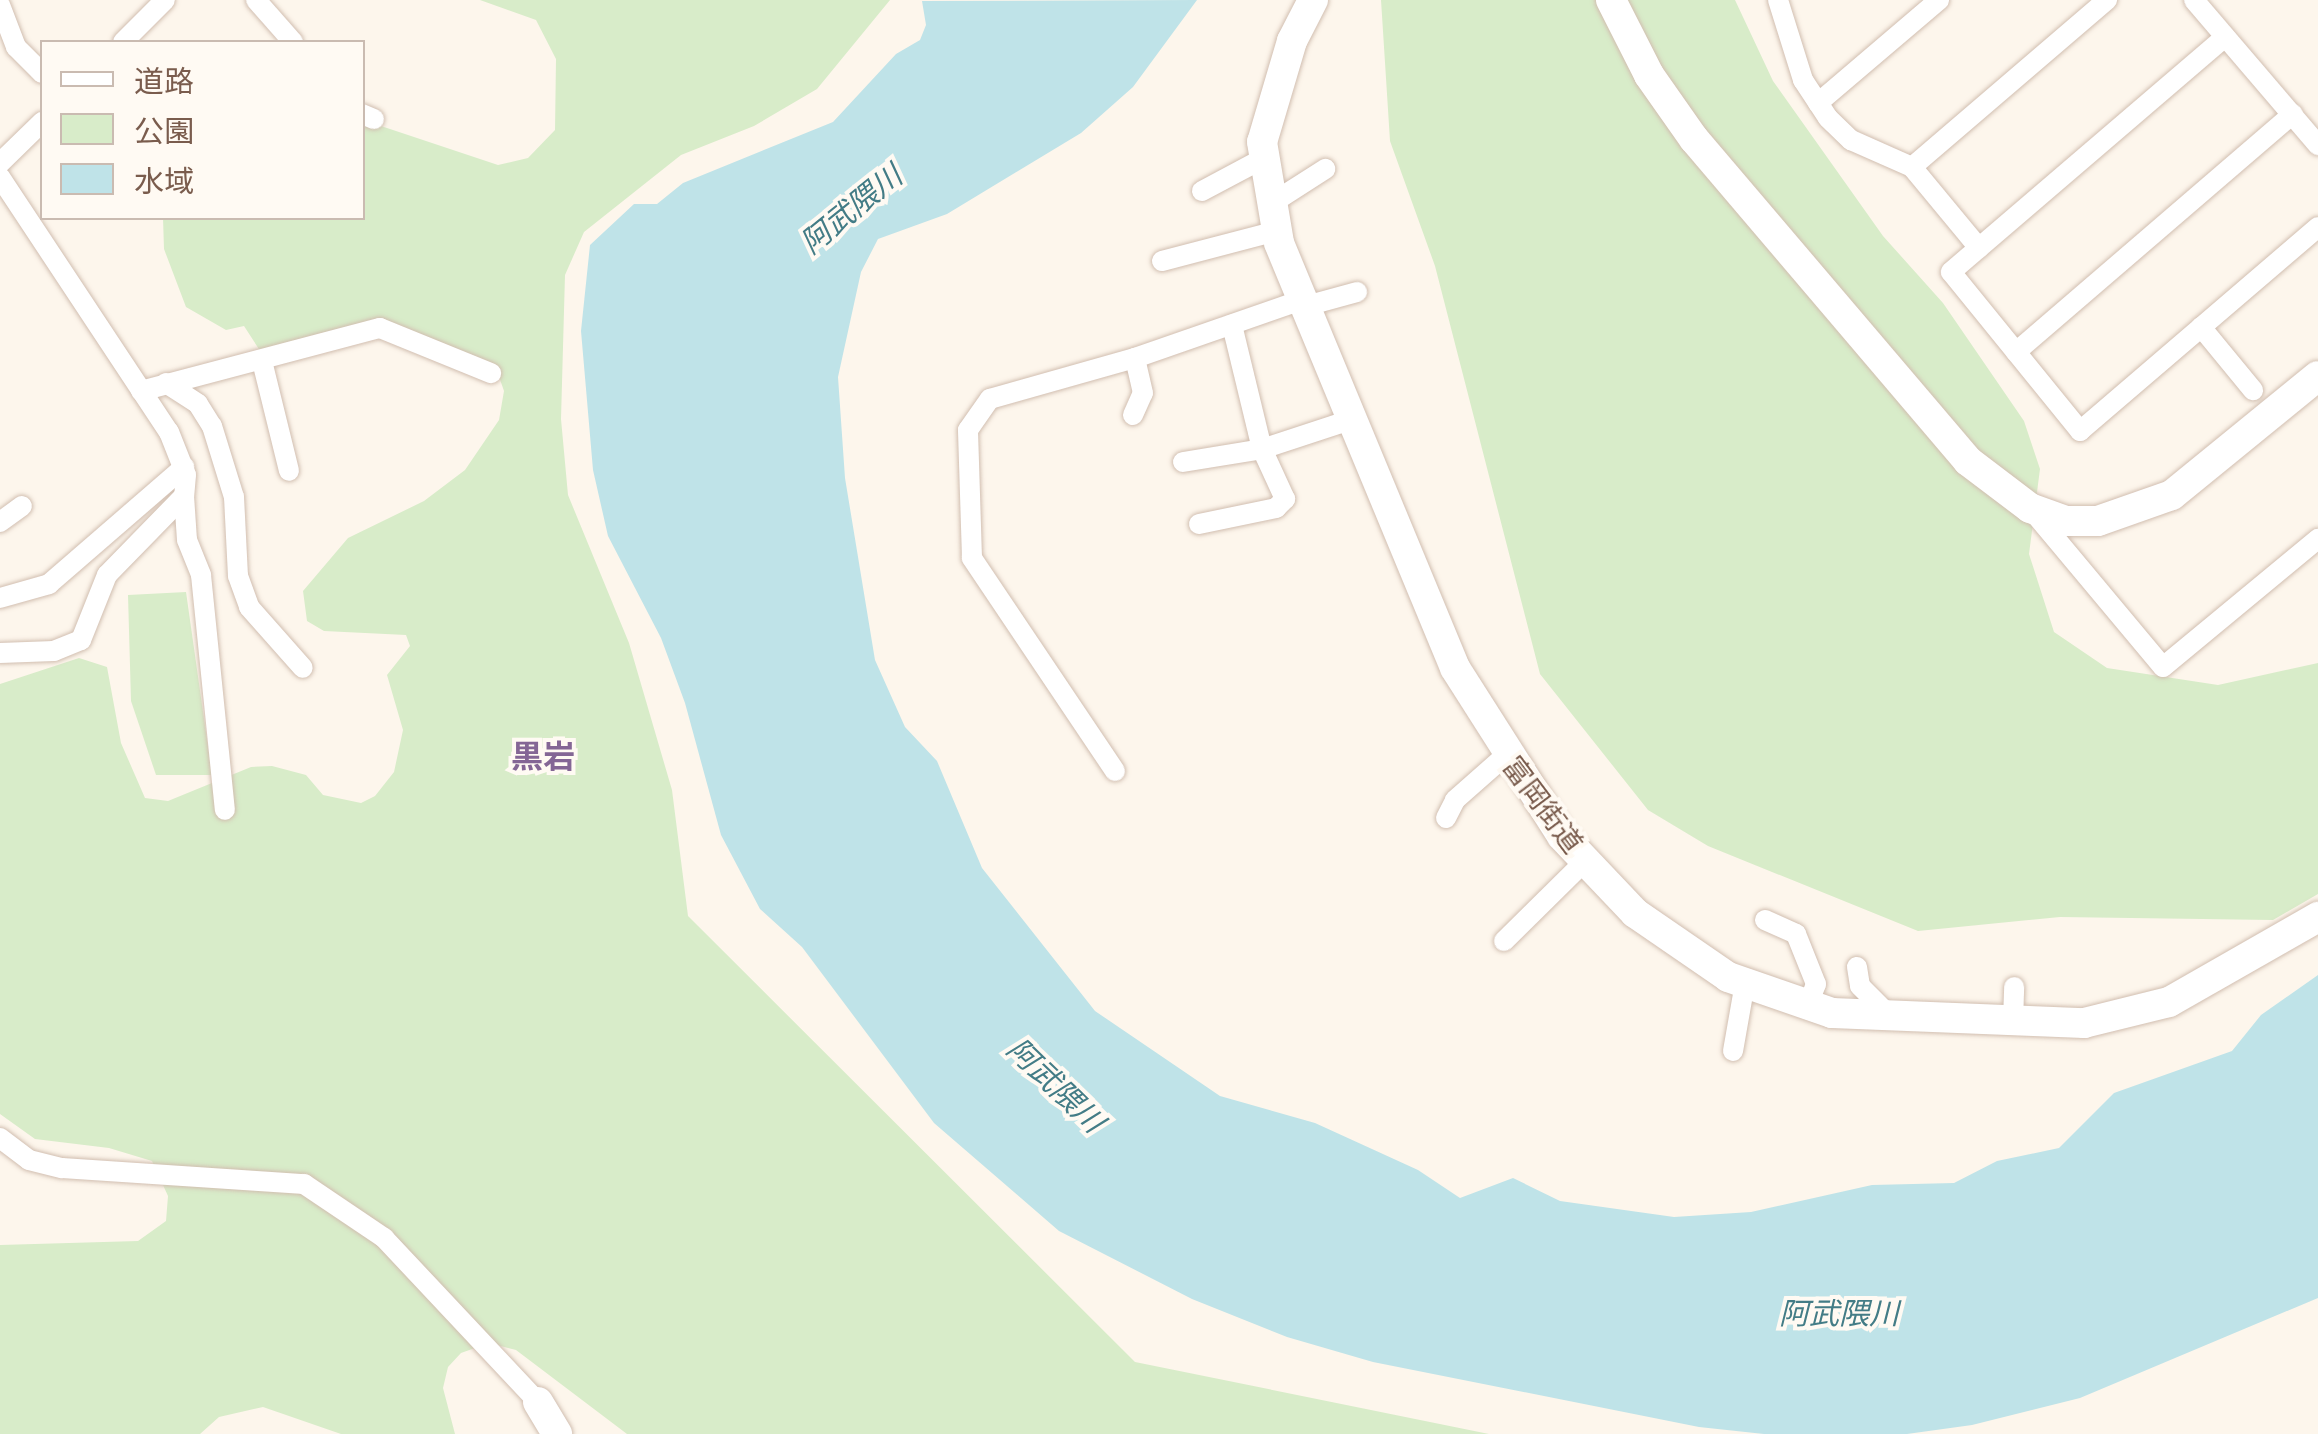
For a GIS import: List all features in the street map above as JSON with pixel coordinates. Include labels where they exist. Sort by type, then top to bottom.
[{"type":"street","points":[[125,40],[166,0]]},
{"type":"street","points":[[256,0],[292,40]]},
{"type":"street","name":"富岡街道","points":[[1313,0],[1292,41],[1262,142],[1272,218],[1456,668],[1506,756],[1585,861],[1635,914],[1745,983],[1808,1005],[1890,1016],[2013,1021],[2123,1018],[2169,1002],[2318,917]]},
{"type":"street","points":[[1611,0],[1649,75],[1694,139],[1968,462],[2030,508],[2162,667],[2318,540]]},
{"type":"street","points":[[1818,103],[1939,0]]},
{"type":"street","points":[[1912,167],[2107,0]]},
{"type":"street","points":[[2194,0],[2318,146]]},
{"type":"street","points":[[1780,1],[1802,80],[1818,103],[1852,140],[1912,167],[1979,248]]},
{"type":"street","points":[[0,4],[6,38],[40,72]]},
{"type":"street","points":[[2225,37],[1951,272],[2080,431],[2318,226]]},
{"type":"street","points":[[2016,352],[2293,114]]},
{"type":"street","points":[[0,163],[40,124]]},
{"type":"street","points":[[1202,190],[1264,158]]},
{"type":"street","points":[[1162,261],[1272,218],[1325,169]]},
{"type":"street","points":[[0,177],[178,446],[184,467],[187,540],[201,575],[225,810]]},
{"type":"street","points":[[1115,772],[972,558],[968,430],[990,399],[1134,358],[1232,324],[1357,292]]},
{"type":"street","points":[[1199,524],[1276,508],[1285,499],[1262,450],[1232,324]]},
{"type":"street","points":[[2201,327],[2253,390]]},
{"type":"street","points":[[141,391],[380,328],[491,373]]},
{"type":"street","points":[[1133,415],[1143,392],[1134,358]]},
{"type":"street","points":[[262,361],[289,471]]},
{"type":"street","points":[[2030,508],[2065,521],[2098,521],[2172,495],[2318,376]]},
{"type":"street","points":[[166,383],[198,404],[212,426],[234,496],[238,576],[249,608],[303,668]]},
{"type":"street","points":[[1183,462],[1262,450],[1353,419]]},
{"type":"street","points":[[0,598],[48,584],[184,467]]},
{"type":"street","points":[[0,654],[54,651],[81,640],[107,574],[184,496]]},
{"type":"street","points":[[0,522],[22,506]]},
{"type":"street","points":[[1446,818],[1454,800],[1506,756]]},
{"type":"street","points":[[1504,941],[1585,861]]},
{"type":"street","points":[[1765,920],[1796,934],[1816,984],[1808,1005]]},
{"type":"street","points":[[1857,967],[1860,986],[1890,1016]]},
{"type":"street","points":[[1733,1051],[1745,983]]},
{"type":"street","points":[[2013,1021],[2014,987]]},
{"type":"street","points":[[0,1138],[29,1160],[62,1168],[304,1184],[384,1238],[538,1402],[557,1434]]},
{"type":"green space","points":[[480,0],[890,0],[817,89],[754,126],[681,155],[584,232],[565,275],[561,419],[568,495],[629,643],[672,790],[688,916],[1135,1362],[1489,1434],[627,1434],[516,1350],[489,1343],[461,1353],[448,1367],[443,1388],[455,1434],[341,1434],[263,1407],[219,1417],[200,1434],[0,1434],[0,1245],[138,1241],[166,1221],[168,1196],[152,1161],[109,1148],[35,1139],[0,1114],[0,684],[79,658],[107,667],[121,743],[145,798],[168,801],[251,767],[272,766],[306,775],[323,795],[361,803],[375,796],[394,772],[403,730],[387,675],[410,646],[406,635],[324,631],[307,621],[303,591],[348,538],[424,501],[465,470],[499,420],[504,391],[496,368],[410,333],[264,357],[244,326],[226,330],[186,307],[164,249],[163,220],[365,220],[365,121],[498,165],[528,158],[555,130],[556,59],[536,20]]},
{"type":"green space","points":[[1381,0],[1735,0],[1773,81],[1883,236],[1943,303],[2024,421],[2040,469],[2029,554],[2054,632],[2107,668],[2218,685],[2318,663],[2318,894],[2273,920],[2060,917],[1918,931],[1708,846],[1648,810],[1540,674],[1435,266],[1390,141]]},
{"type":"green space","points":[[186,592],[212,775],[156,775],[131,701],[128,595]]},
{"type":"water","name":"阿武隈川","points":[[1197,0],[1133,87],[1081,133],[947,214],[878,239],[861,272],[838,377],[845,478],[875,660],[905,727],[937,761],[982,868],[1095,1011],[1220,1096],[1315,1123],[1418,1170],[1460,1198],[1513,1178],[1560,1201],[1674,1217],[1751,1212],[1872,1185],[1954,1183],[1997,1161],[2059,1148],[2114,1093],[2232,1051],[2261,1015],[2318,975],[2318,1298],[2080,1398],[1972,1425],[1907,1434],[1764,1434],[1699,1427],[1373,1362],[1287,1337],[1192,1299],[1059,1231],[934,1123],[802,947],[760,909],[721,835],[685,703],[661,638],[608,536],[593,470],[581,331],[590,245],[634,204],[657,204],[683,183],[833,122],[896,54],[920,40],[926,25],[922,1]]},
{"type":"district","name":"黒岩","points":[[543,757]]}]
